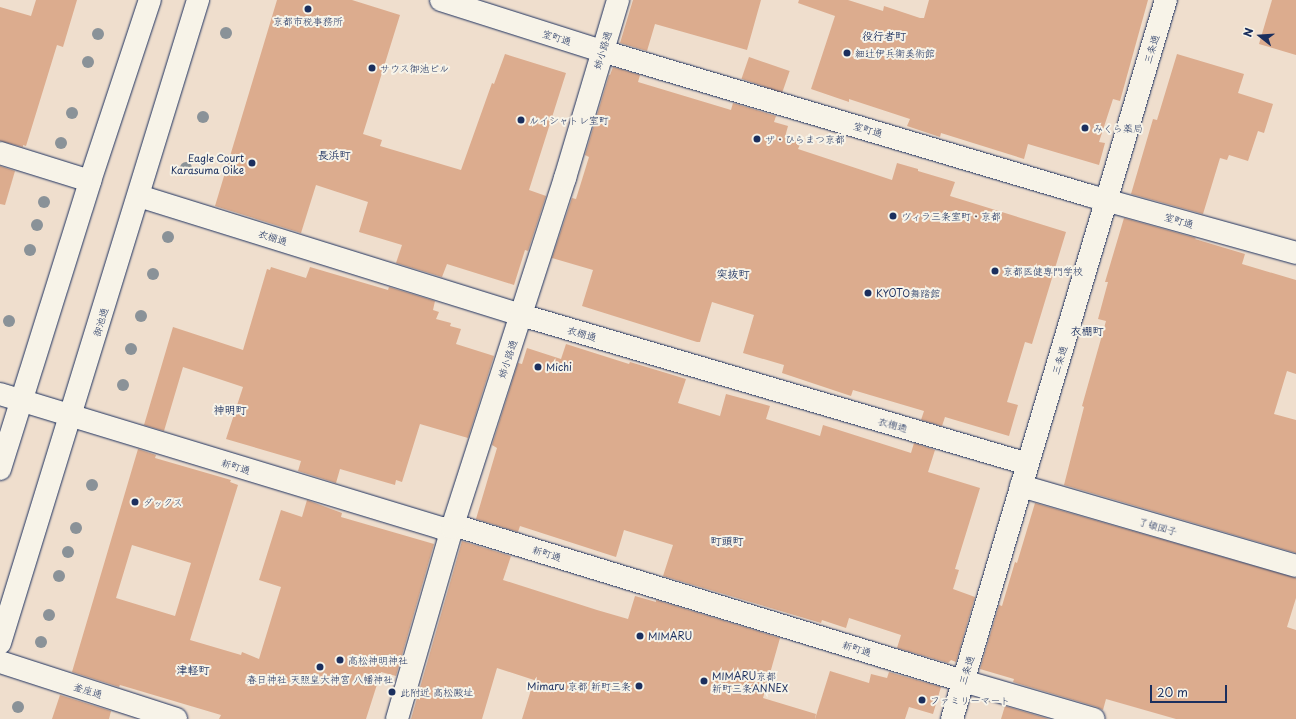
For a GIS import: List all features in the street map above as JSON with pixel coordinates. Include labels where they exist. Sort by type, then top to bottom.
[{"type":"street","points":[[0,469],[90,181],[150,0]]},
{"type":"street","name":"御池通","points":[[0,643],[139,196],[198,0]]},
{"type":"street","name":"室町通","points":[[441,0],[602,51],[1106,200],[1296,253]]},
{"type":"street","name":"姉小路通","points":[[397,719],[452,528],[565,178],[618,0]]},
{"type":"street","name":"三条通","points":[[952,719],[1166,0]]},
{"type":"street","points":[[0,153],[90,181]]},
{"type":"street","name":"衣棚通","points":[[139,196],[521,315],[1028,464]]},
{"type":"street","name":"新町通","points":[[0,394],[441,528],[463,528],[963,681],[1094,719]]},
{"type":"street","name":"了頓図子","points":[[1021,486],[1296,566]]},
{"type":"street","name":"釜座通","points":[[0,662],[176,719]]},
{"type":"building","points":[[36,0],[77,0],[63,47],[57,45],[26,146],[23,145],[23,147],[0,141],[0,7],[31,16]]},
{"type":"building","points":[[277,0],[352,0],[400,15],[363,134],[382,140],[380,146],[461,170],[492,83],[494,84],[505,54],[566,73],[529,190],[546,196],[528,251],[525,250],[514,285],[447,264],[442,277],[396,263],[402,245],[359,232],[368,202],[316,185],[301,233],[215,206]]},
{"type":"building","points":[[633,0],[761,0],[747,50],[655,24],[647,51],[620,43]]},
{"type":"building","points":[[799,0],[848,0],[883,11],[884,6],[924,18],[929,0],[1148,0],[1120,101],[1113,99],[1099,142],[1105,143],[1099,165],[1028,144],[1024,159],[941,133],[940,137],[907,126],[910,119],[849,99],[849,102],[811,89],[835,16],[798,3]]},
{"type":"building","points":[[1272,0],[1296,0],[1296,55],[1259,44]]},
{"type":"building","points":[[1177,54],[1244,74],[1238,93],[1273,104],[1264,133],[1258,131],[1248,161],[1229,155],[1227,160],[1220,158],[1203,214],[1131,194],[1153,119],[1157,120]]},
{"type":"building","points":[[749,57],[790,71],[782,93],[742,79]]},
{"type":"building","points":[[613,67],[640,75],[638,82],[731,110],[733,103],[776,116],[774,122],[788,126],[785,137],[801,142],[798,149],[892,180],[897,163],[918,169],[918,171],[955,182],[950,196],[1066,232],[1032,344],[1025,342],[1007,402],[1018,405],[1009,436],[945,417],[942,426],[921,420],[924,411],[853,390],[851,396],[782,373],[784,365],[743,353],[754,315],[712,302],[700,342],[582,306],[593,270],[552,258],[572,198],[576,199],[589,157],[585,155],[609,75]]},
{"type":"building","points":[[0,166],[15,171],[5,205],[0,204]]},
{"type":"building","points":[[1124,218],[1196,238],[1195,239],[1245,254],[1242,264],[1296,280],[1296,374],[1287,371],[1274,414],[1296,420],[1296,553],[1064,485],[1084,407],[1082,406],[1106,321],[1098,319],[1108,282],[1105,282]]},
{"type":"building","points":[[271,267],[306,278],[310,267],[388,290],[389,287],[435,301],[433,310],[439,312],[436,319],[451,323],[450,326],[461,329],[456,344],[494,356],[468,438],[420,424],[402,482],[396,480],[395,485],[340,469],[336,483],[298,471],[301,461],[226,439],[243,387],[183,367],[164,431],[144,425],[173,327],[243,350],[267,269],[270,270]]},
{"type":"building","points":[[566,344],[629,364],[630,362],[686,379],[678,403],[720,416],[726,394],[770,406],[766,419],[820,436],[823,425],[911,453],[914,443],[935,450],[928,472],[980,488],[955,569],[959,570],[953,589],[975,597],[956,662],[951,660],[948,663],[897,648],[901,635],[849,618],[846,628],[822,620],[821,623],[663,576],[673,545],[624,530],[616,557],[520,526],[518,532],[476,519],[497,448],[492,445],[518,363],[522,364],[527,348],[561,359]]},
{"type":"building","points":[[138,449],[156,455],[155,458],[231,480],[230,482],[238,485],[190,640],[241,655],[242,652],[259,659],[281,587],[259,580],[281,510],[302,517],[307,500],[342,513],[341,517],[434,544],[396,676],[381,672],[366,719],[219,719],[221,715],[120,685],[119,687],[72,672]],"holes":[[[132,545],[191,563],[175,616],[116,598]]]},
{"type":"building","points":[[1035,503],[1296,578],[1296,598],[1287,627],[1296,630],[1296,719],[1176,719],[1106,699],[1103,710],[1013,682],[1014,679],[980,669],[999,605],[1002,606]]},
{"type":"building","points":[[462,541],[511,556],[503,580],[597,610],[628,619],[635,596],[656,602],[656,600],[780,638],[763,698],[816,714],[815,719],[522,719],[534,680],[497,668],[482,719],[411,719]]},
{"type":"building","points":[[830,671],[869,683],[871,674],[887,678],[889,672],[941,687],[933,714],[909,707],[905,719],[815,719]]},
{"type":"building","points":[[60,695],[111,711],[109,719],[52,719]]},
{"type":"building","points":[[1005,706],[1049,719],[1001,719]]},
{"type":"place","name":"京都市税事務所","points":[[308,9]]},
{"type":"place","name":"細辻伊兵衛美術館","points":[[847,53]]},
{"type":"place","name":"サウス御池ビル","points":[[372,68]]},
{"type":"place","name":"ルイシャトレ室町","points":[[521,120]]},
{"type":"place","name":"みくら薬局","points":[[1085,128]]},
{"type":"place","name":"ザ・ひらまつ京都","points":[[757,139]]},
{"type":"place","name":"Eagle Court Karasuma Oike","points":[[252,163]]},
{"type":"place","name":"ヴィラ三条室町・京都","points":[[893,216]]},
{"type":"place","name":"京都医健専門学校","points":[[995,271]]},
{"type":"place","name":"KYOTO舞踏館","points":[[868,293]]},
{"type":"place","name":"Michi","points":[[538,367]]},
{"type":"place","name":"ダックス","points":[[135,502]]},
{"type":"place","name":"MIMARU","points":[[640,636]]},
{"type":"place","name":"高松神明神社","points":[[340,660]]},
{"type":"place","name":"春日神社 天照皇大神宮 八幡神社","points":[[320,667]]},
{"type":"place","name":"MIMARU京都 新町三条ANNEX","points":[[704,681]]},
{"type":"place","name":"Mimaru 京都 新町三条","points":[[639,686]]},
{"type":"place","name":"此附近 高松殿址","points":[[392,692]]},
{"type":"place","name":"ファミリーマート","points":[[922,700]]},
{"type":"district","name":"役行者町","points":[[884,36]]},
{"type":"district","name":"長浜町","points":[[334,155]]},
{"type":"district","name":"突抜町","points":[[733,274]]},
{"type":"district","name":"衣棚町","points":[[1087,331]]},
{"type":"district","name":"神明町","points":[[230,410]]},
{"type":"district","name":"町頭町","points":[[727,541]]},
{"type":"district","name":"津軽町","points":[[193,670]]}]
